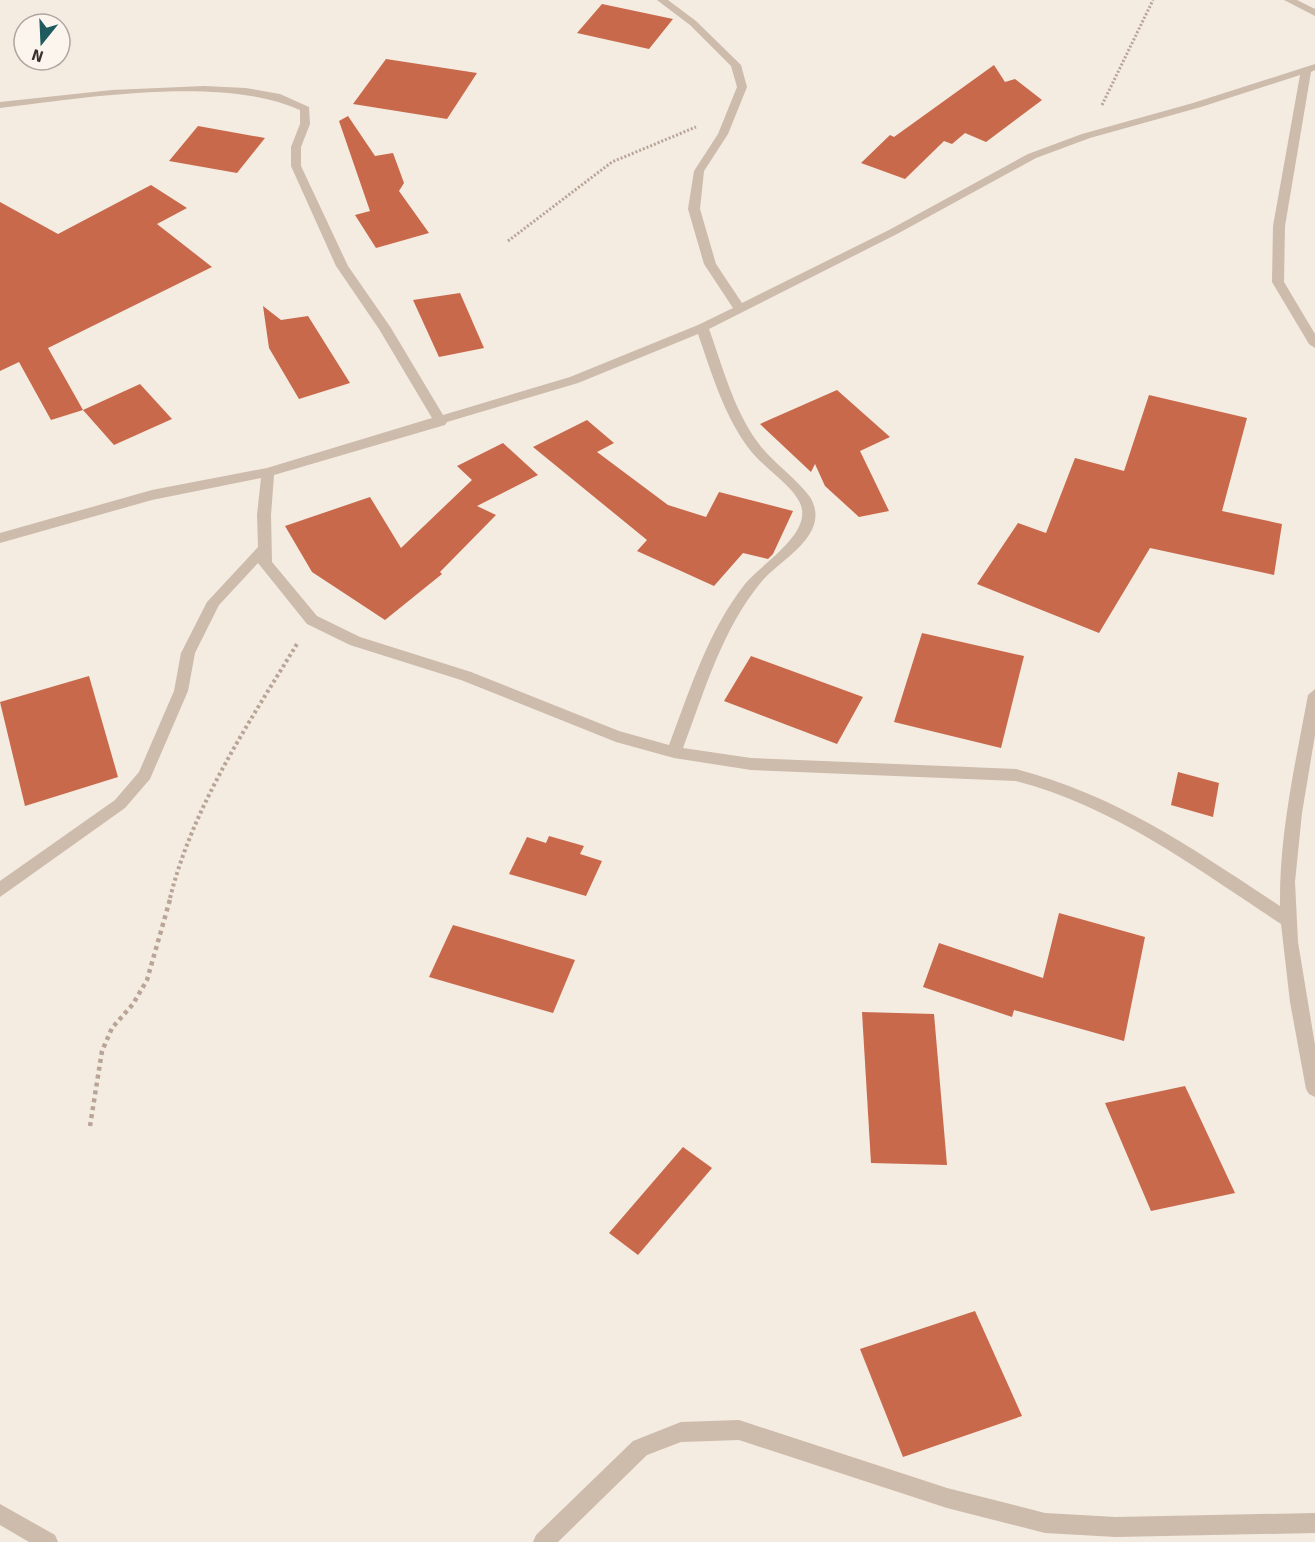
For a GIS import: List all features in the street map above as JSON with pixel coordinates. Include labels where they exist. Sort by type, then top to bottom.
[{"type":"street","points":[[662,0],[693,23],[736,65],[742,87],[733,112],[699,171],[694,209],[710,264],[739,308]]},
{"type":"street","points":[[1289,0],[1315,13]]},
{"type":"street","points":[[0,538],[152,495],[268,472],[441,422],[574,380],[702,328],[893,232],[1032,156],[1086,136],[1197,105],[1311,68],[1279,226],[1278,282],[1296,316],[1314,342]]},
{"type":"street","points":[[0,105],[76,95],[171,90],[254,91],[279,95],[297,103],[305,109],[305,124],[296,147],[296,166],[342,266],[385,328],[441,422]]},
{"type":"street","points":[[674,752],[717,642],[759,576],[802,537],[810,516],[808,502],[764,458],[745,434],[732,411],[702,328]]},
{"type":"street","points":[[268,472],[263,550],[265,563],[312,620],[355,640],[466,676],[616,736],[674,752],[751,764],[1016,775],[1050,782],[1148,829],[1289,921]]},
{"type":"street","points":[[0,890],[120,804],[145,775],[182,691],[188,653],[214,602],[263,550]]},
{"type":"street","points":[[1315,695],[1289,855],[1289,921],[1298,1004],[1315,1089]]},
{"type":"street","points":[[543,1542],[640,1448],[681,1432],[739,1430],[947,1498],[1045,1523],[1116,1527],[1315,1523]]},
{"type":"street","points":[[0,1514],[48,1542]]},
{"type":"path","points":[[1086,136],[1153,0]]},
{"type":"path","points":[[508,241],[612,162],[733,112]]},
{"type":"path","points":[[90,1126],[102,1051],[112,1028],[133,1004],[147,980],[157,951],[179,863],[198,817],[261,703],[312,620]]},
{"type":"building","points":[[602,4],[673,19],[649,49],[577,33]]},
{"type":"building","points":[[386,59],[477,73],[447,119],[353,104]]},
{"type":"building","points":[[994,65],[1005,82],[1015,79],[1042,100],[986,142],[965,133],[952,144],[944,141],[905,179],[861,163],[890,135],[894,137]]},
{"type":"building","points":[[348,116],[375,156],[393,153],[404,183],[399,191],[429,233],[376,248],[355,215],[370,211],[339,121]]},
{"type":"building","points":[[198,126],[265,138],[237,173],[169,161]]},
{"type":"building","points":[[151,185],[187,208],[157,224],[212,267],[48,348],[83,410],[51,420],[19,362],[0,371],[0,202],[58,234]]},
{"type":"building","points":[[460,293],[484,348],[439,357],[413,300]]},
{"type":"building","points":[[263,306],[281,320],[308,316],[350,383],[299,399],[269,348]]},
{"type":"building","points":[[140,384],[172,419],[114,445],[83,410]]},
{"type":"building","points":[[837,390],[890,437],[860,451],[889,511],[859,517],[825,486],[815,464],[811,472],[760,424]]},
{"type":"building","points":[[1149,395],[1247,418],[1222,511],[1282,524],[1274,575],[1150,548],[1099,633],[977,584],[1018,523],[1046,533],[1075,458],[1124,471]]},
{"type":"building","points":[[587,420],[614,443],[597,452],[668,505],[706,517],[719,492],[793,511],[773,554],[768,559],[743,553],[714,586],[637,551],[647,540],[533,447]]},
{"type":"building","points":[[503,443],[538,475],[477,506],[496,515],[440,572],[442,574],[385,620],[312,572],[285,526],[370,497],[401,548],[472,480],[457,466]]},
{"type":"building","points":[[922,633],[1024,656],[1001,748],[894,722]]},
{"type":"building","points":[[751,656],[863,697],[837,744],[724,701]]},
{"type":"building","points":[[89,676],[118,777],[25,806],[0,702]]},
{"type":"building","points":[[1178,772],[1219,783],[1213,817],[1171,805]]},
{"type":"building","points":[[549,836],[584,846],[580,854],[602,861],[586,896],[509,874],[527,837],[546,843]]},
{"type":"building","points":[[1059,913],[1145,937],[1124,1041],[1014,1010],[1012,1017],[923,987],[939,943],[1043,978]]},
{"type":"building","points":[[453,925],[575,960],[553,1013],[429,977]]},
{"type":"building","points":[[862,1012],[934,1014],[947,1165],[871,1163]]},
{"type":"building","points":[[1185,1086],[1235,1193],[1151,1211],[1105,1103]]},
{"type":"building","points":[[683,1147],[712,1168],[638,1255],[609,1233]]},
{"type":"building","points":[[975,1311],[1022,1416],[903,1457],[860,1349]]}]
